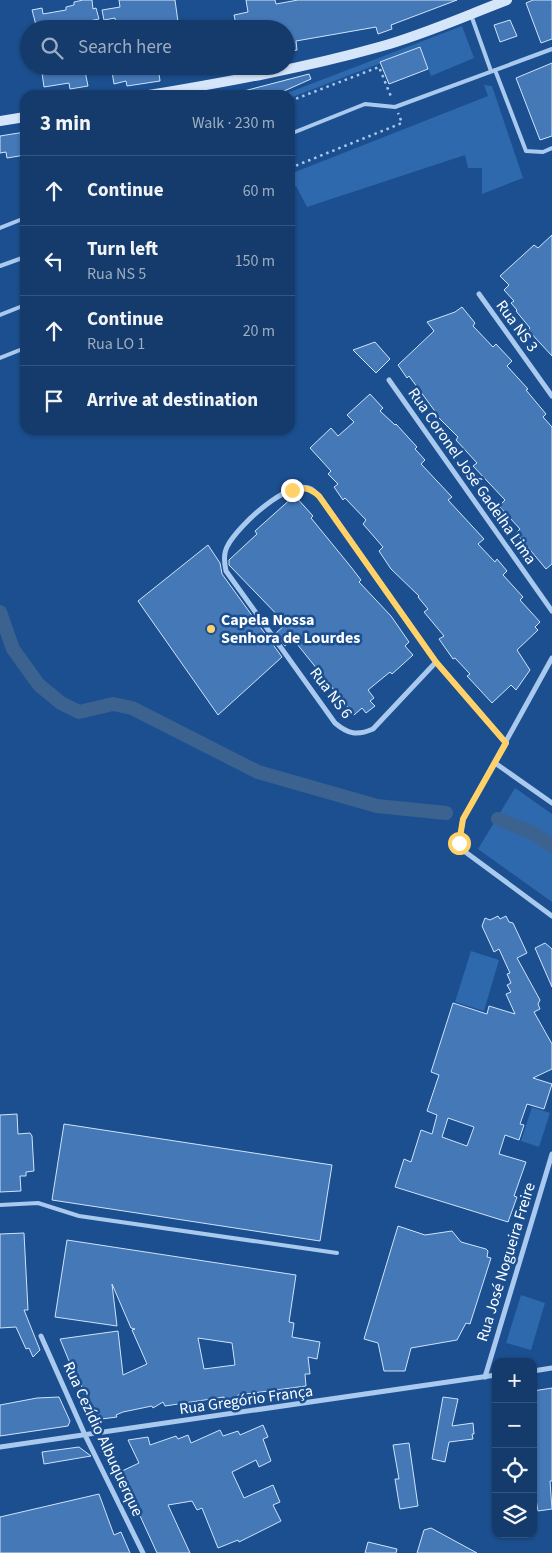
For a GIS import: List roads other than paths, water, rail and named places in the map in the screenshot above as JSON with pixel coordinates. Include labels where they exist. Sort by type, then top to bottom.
[{"type":"street","points":[[295,67],[400,41],[507,0]]},
{"type":"street","points":[[175,90],[253,75]]},
{"type":"street","points":[[0,121],[20,118]]},
{"type":"street","name":"Rua NS 3","points":[[478,294],[552,396]]},
{"type":"street","name":"Rua Coronel José Gadelha Lima","points":[[389,380],[552,611]]},
{"type":"street","name":"Rua NS 6","points":[[302,487],[311,489],[329,510],[436,662],[372,729],[362,734],[348,732],[335,723],[226,571],[224,554],[228,545],[242,525],[286,492],[302,487]]},
{"type":"street","points":[[552,658],[463,819],[459,843],[464,850],[552,916]]},
{"type":"street","points":[[436,662],[506,743]]},
{"type":"street","points":[[495,763],[552,803]]},
{"type":"street","name":"Rua José Nogueira Freire","points":[[485,1377],[552,1154]]},
{"type":"street","name":"Rua Cezídio Albuquerque","points":[[41,1336],[84,1435],[143,1553]]},
{"type":"street","points":[[537,1370],[552,1368]]},
{"type":"street","name":"Rua Gregório França","points":[[0,1447],[492,1376]]},
{"type":"lane","points":[[471,14],[526,151],[543,152],[552,148]]},
{"type":"lane","points":[[295,132],[365,104],[395,107],[552,49]]},
{"type":"lane","points":[[0,228],[20,220]]},
{"type":"lane","points":[[0,266],[20,259]]},
{"type":"lane","points":[[0,315],[20,307]]},
{"type":"lane","points":[[0,358],[20,350]]},
{"type":"lane","points":[[0,1205],[38,1203],[79,1216],[337,1253]]},
{"type":"waterway","points":[[0,612],[13,649],[39,685],[61,703],[79,712],[113,704],[132,708],[258,772],[377,806],[446,813]]},
{"type":"waterway","points":[[498,819],[533,833],[552,846]]},
{"type":"place","name":"Capela Nossa Senhora de Lourdes","points":[[211,629]]}]
